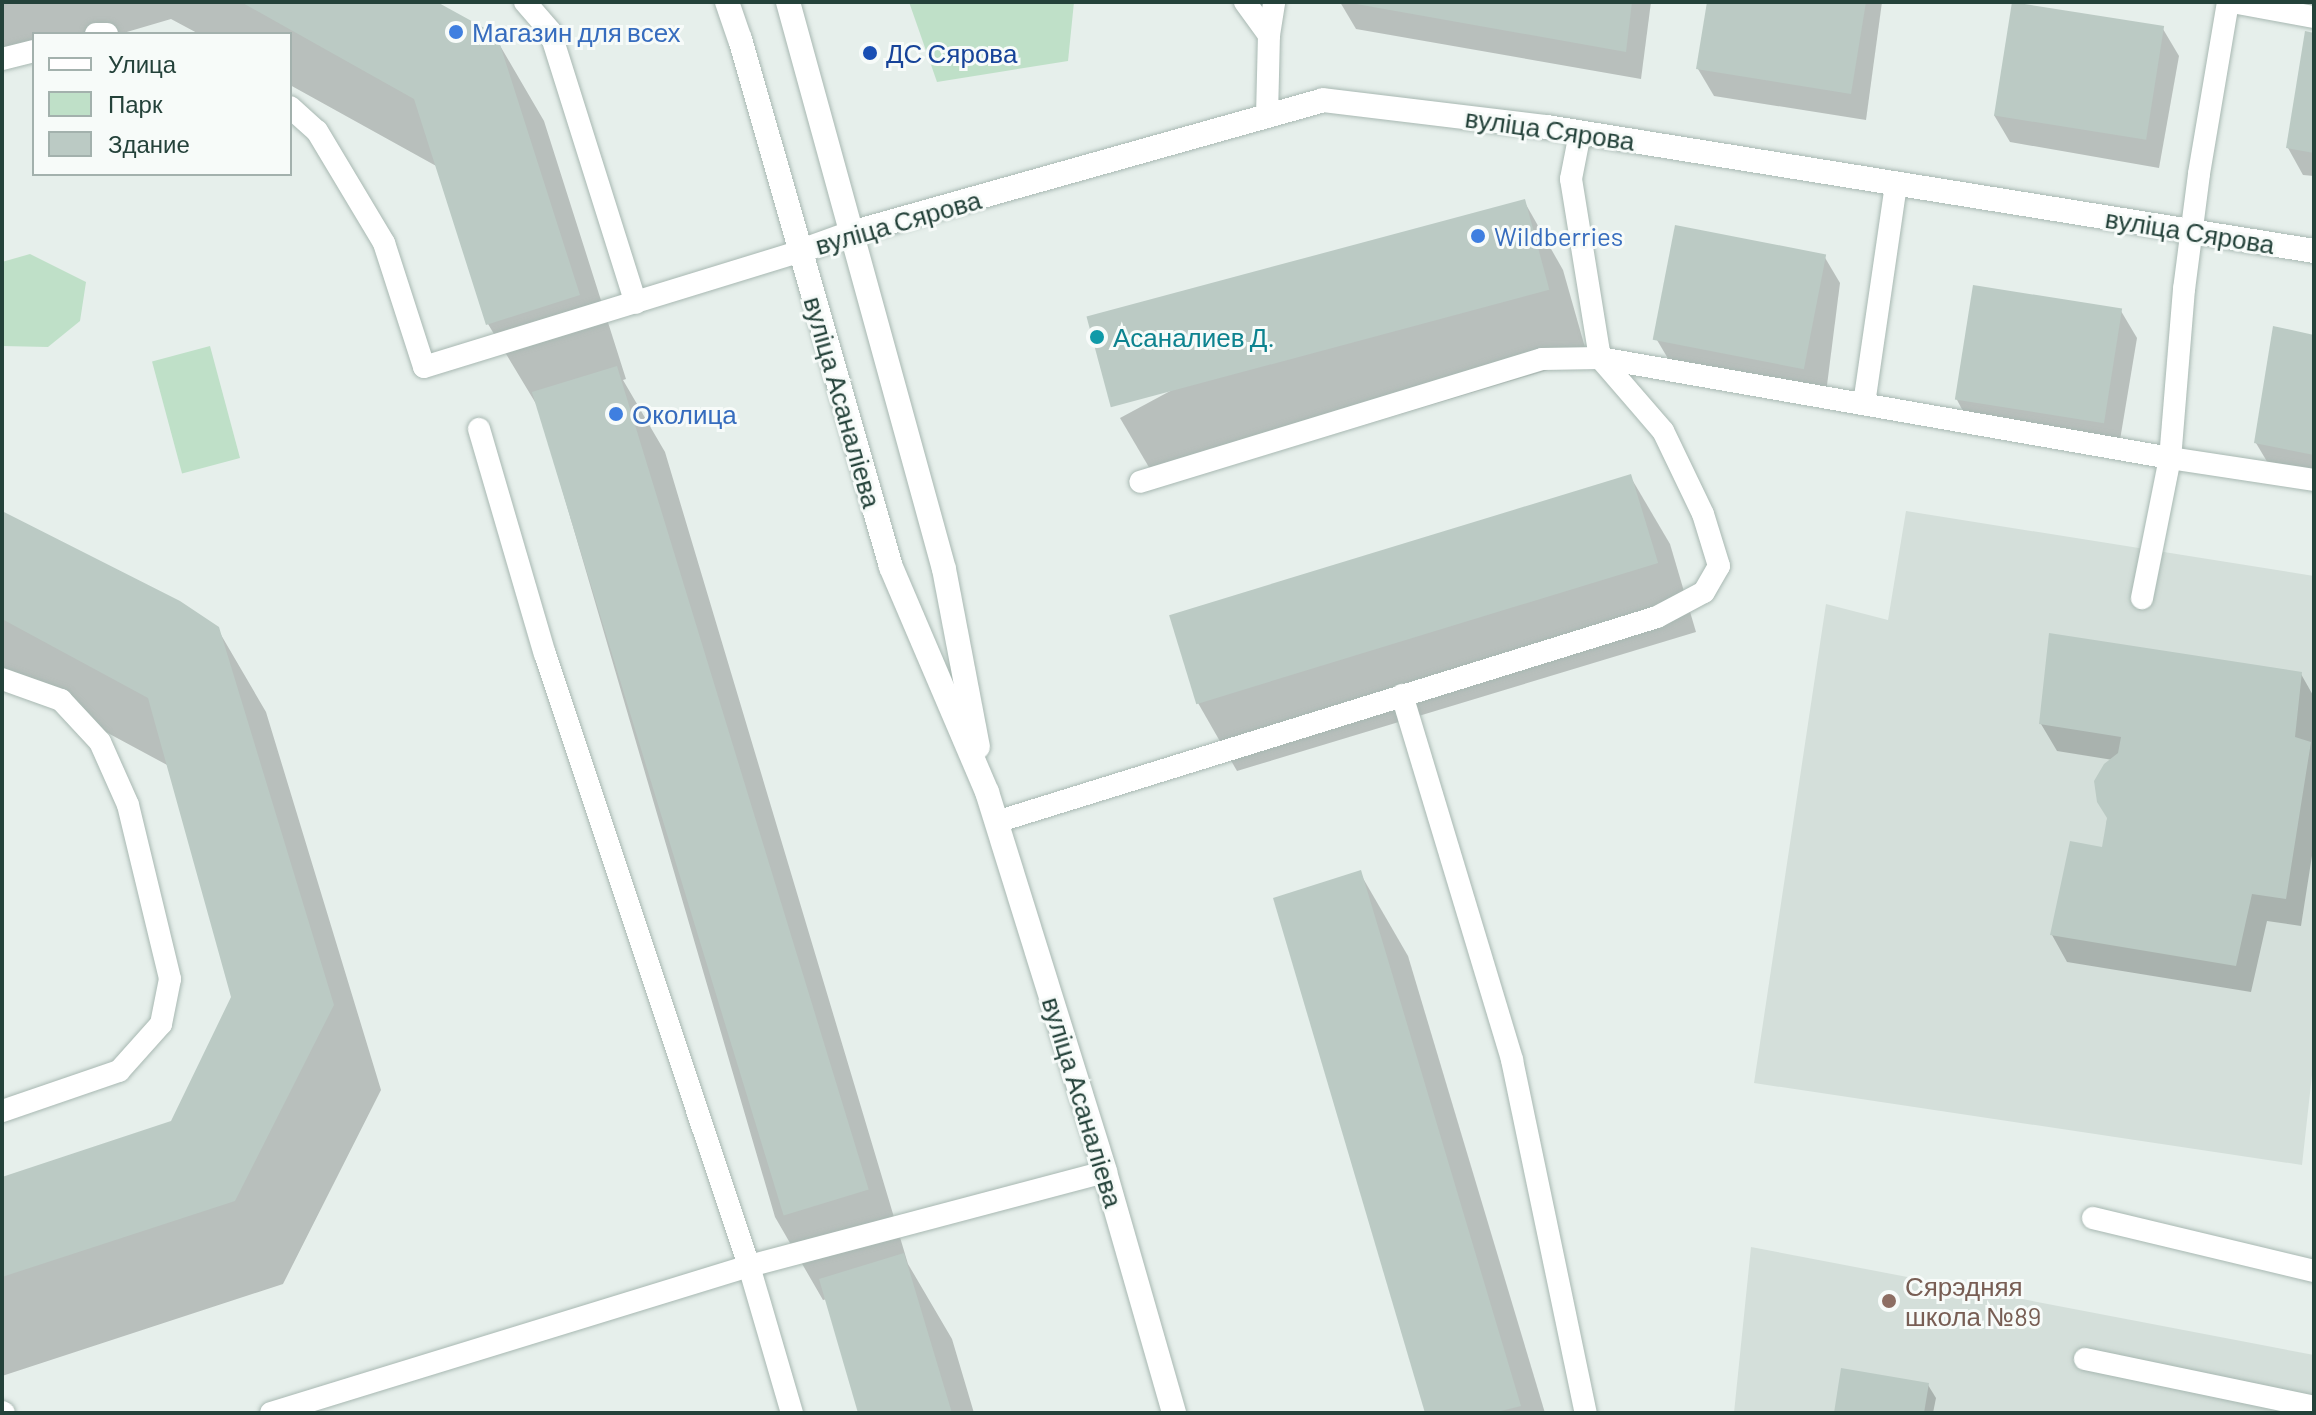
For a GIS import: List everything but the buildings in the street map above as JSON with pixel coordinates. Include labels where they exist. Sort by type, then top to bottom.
[{"type":"main road","name":"вуліца Асаналіева","points":[[727,2],[891,567],[987,792]]},
{"type":"main road","name":"вуліца Асаналіева","points":[[788,2],[796,14],[851,233],[944,569],[987,792],[1105,1172],[1174,1413]]},
{"type":"main road","name":"вуліца Сярова","points":[[801,251],[851,233],[1323,100],[1580,133],[2314,251]]},
{"type":"lane","points":[[525,2],[550,31],[636,303]]},
{"type":"lane","points":[[1245,2],[1269,35]]},
{"type":"lane","points":[[1267,116],[1269,35],[1274,2]]},
{"type":"lane","points":[[2142,598],[2170,458],[2192,232],[2230,2],[2314,17]]},
{"type":"lane","points":[[2,59],[32,52]]},
{"type":"lane","points":[[292,109],[317,131],[384,243],[424,367],[801,251]]},
{"type":"lane","points":[[996,822],[1657,617],[1704,592],[1719,566],[1703,514],[1663,431],[1600,358],[1571,179],[1580,133]]},
{"type":"lane","points":[[1864,404],[1896,184]]},
{"type":"lane","points":[[1140,482],[1542,359],[1600,358],[2170,458],[2314,480]]},
{"type":"lane","points":[[479,429],[545,654],[749,1266],[792,1413]]},
{"type":"lane","points":[[2,679],[61,700],[100,742],[128,805],[170,979],[161,1024],[119,1071],[2,1111]]},
{"type":"lane","points":[[1402,695],[1512,1060],[1586,1413]]},
{"type":"lane","points":[[271,1413],[749,1266],[1105,1172]]},
{"type":"lane","points":[[2093,1218],[2314,1271]]},
{"type":"lane","points":[[2085,1359],[2314,1407]]},
{"type":"shaded area","points":[[1906,511],[2314,576],[2314,1057],[2302,1165],[1754,1083],[1826,604],[1888,620]]},
{"type":"shaded area","name":"Сярэдняя школа №89","points":[[1751,1247],[2314,1355],[2314,1413],[1734,1413]]},
{"type":"green space","points":[[909,2],[1074,2],[1068,61],[937,82]]},
{"type":"green space","points":[[30,254],[86,282],[80,321],[48,347],[2,346],[2,262]]},
{"type":"green space","points":[[210,346],[240,458],[182,474],[152,362]]},
{"type":"place","name":"Магазин для всех","points":[[456,32]]},
{"type":"place","name":"ДС Сярова","points":[[870,53]]},
{"type":"place","name":"Wildberries","points":[[1478,236]]},
{"type":"place","name":"Асаналиев Д.","points":[[1097,337]]},
{"type":"place","name":"Околица","points":[[616,414]]},
{"type":"place","name":"Сярэдняя школа №89","points":[[1889,1301]]}]
